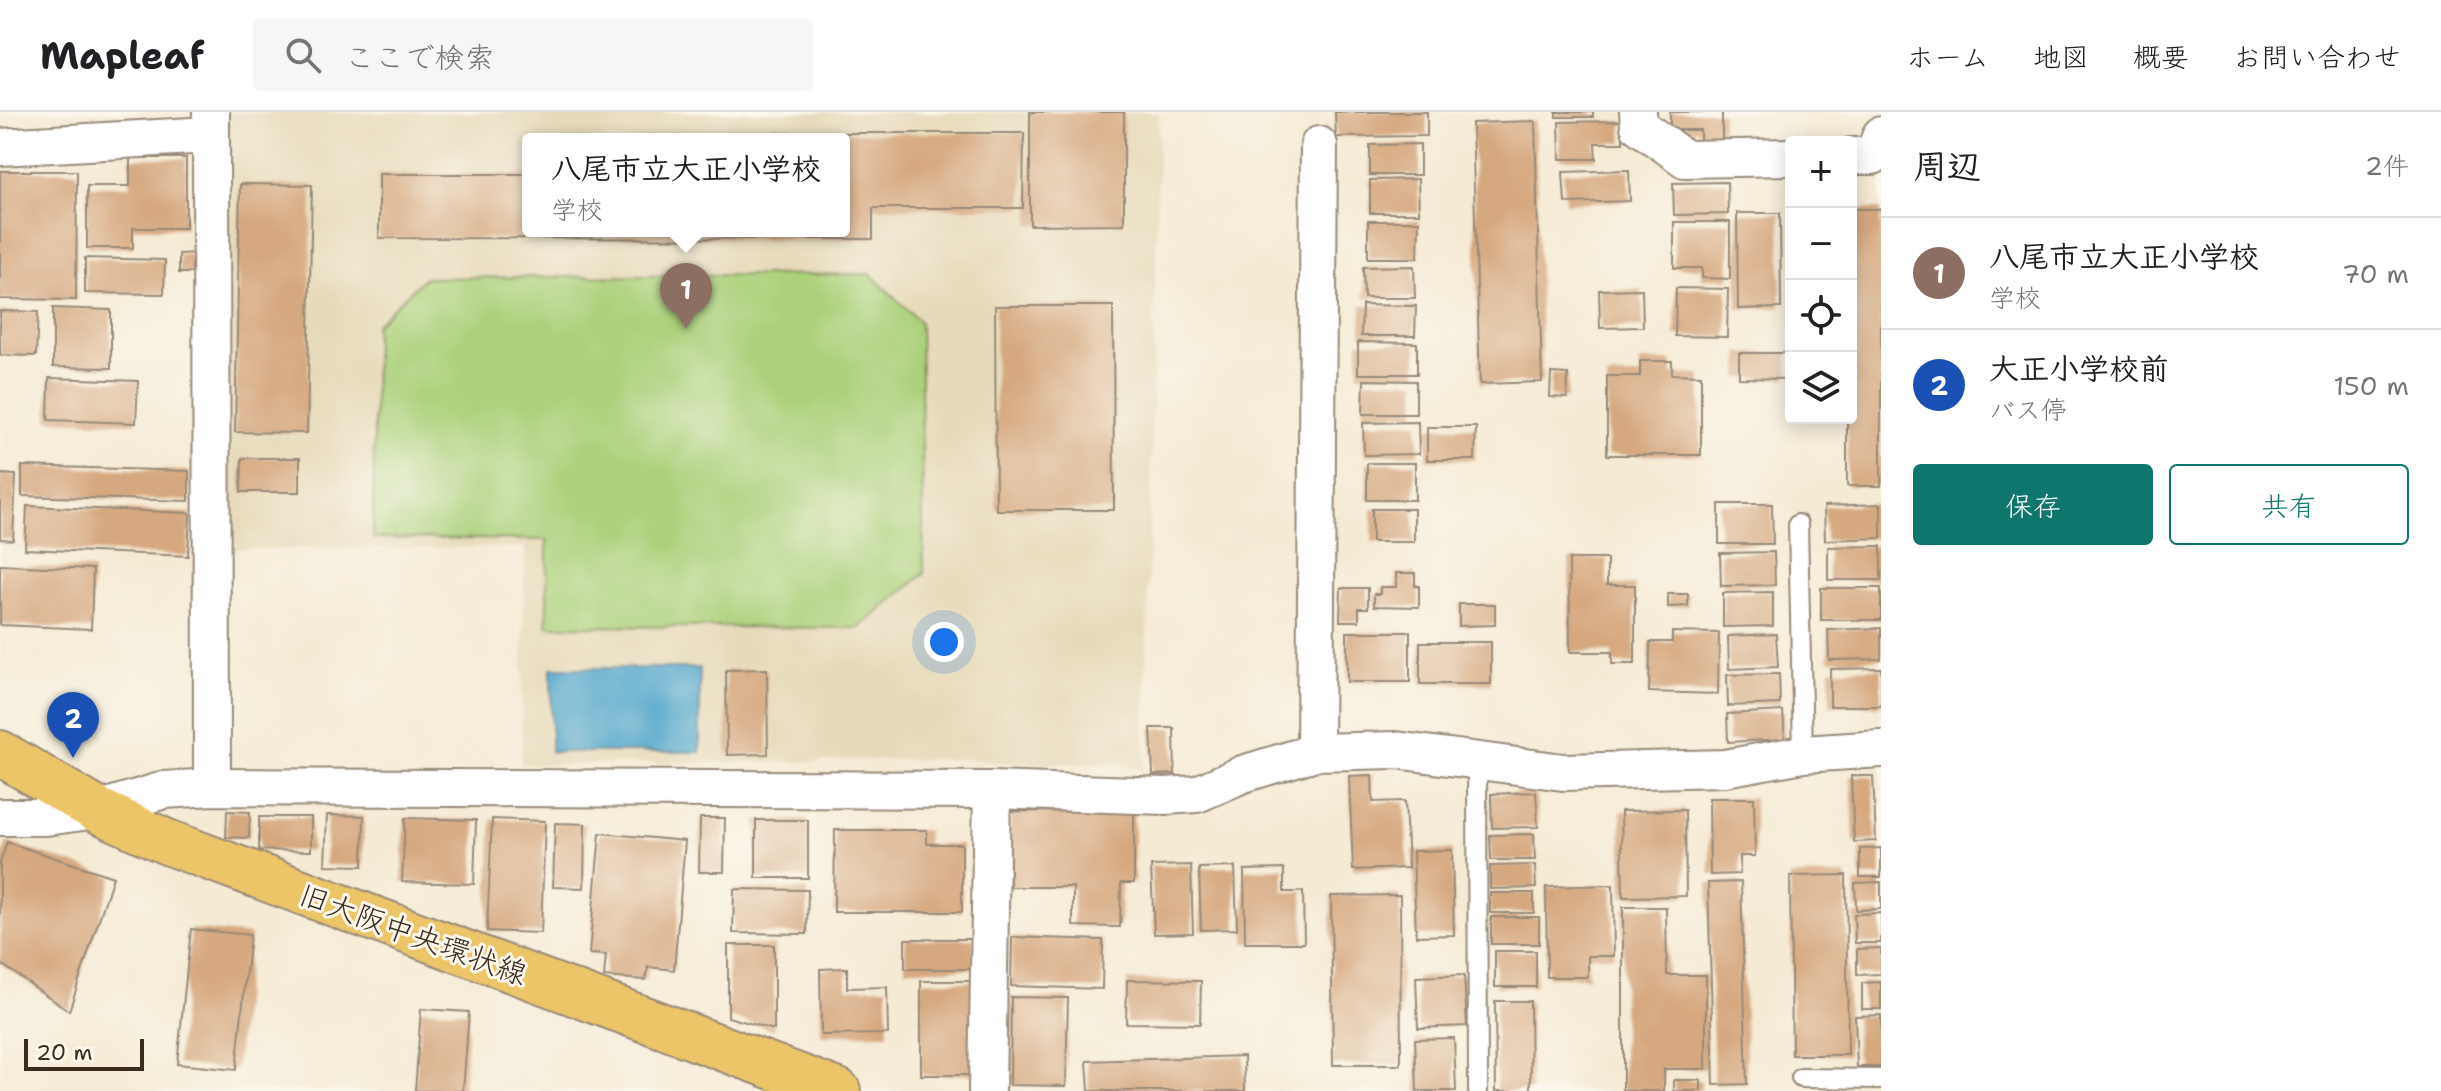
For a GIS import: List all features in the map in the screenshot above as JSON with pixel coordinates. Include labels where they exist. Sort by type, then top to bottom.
[{"type":"main road","name":"旧大阪中央環状線","points":[[0,753],[97,810],[167,842],[838,1091]]},
{"type":"street","points":[[1638,112],[1639,126],[1685,159],[1785,157]]},
{"type":"street","points":[[0,147],[210,124],[212,787]]},
{"type":"street","points":[[1857,156],[1873,156],[1881,135]]},
{"type":"street","points":[[1315,752],[1319,145]]},
{"type":"street","points":[[0,817],[46,817],[97,810],[164,790],[212,787],[992,790],[1165,796],[1197,794],[1243,774],[1315,752],[1396,750],[1563,772],[1725,768],[1803,754],[1881,749]]},
{"type":"street","points":[[987,1091],[992,790]]},
{"type":"lane","points":[[1798,524],[1803,754]]},
{"type":"lane","points":[[1477,759],[1478,1091]]},
{"type":"lane","points":[[1801,1078],[1881,1079]]},
{"type":"shaded area","points":[[222,112],[1159,112],[1144,771],[1118,763],[1019,764],[972,759],[521,765],[525,547],[214,549]]},
{"type":"green space","points":[[870,274],[920,322],[924,574],[859,628],[547,626],[547,540],[373,538],[375,325],[424,278]]},
{"type":"water","points":[[551,668],[700,668],[700,752],[551,752]]},
{"type":"building","points":[[1030,112],[1124,112],[1124,224],[1030,225]]},
{"type":"building","points":[[1335,112],[1427,112],[1427,136],[1336,137]]},
{"type":"building","points":[[1556,112],[1593,112],[1593,117],[1556,117]]},
{"type":"building","points":[[1670,112],[1722,112],[1722,145],[1700,145],[1700,130],[1670,130]]},
{"type":"building","points":[[1535,121],[1542,382],[1480,384],[1472,123]]},
{"type":"building","points":[[1622,121],[1623,143],[1595,143],[1596,159],[1560,159],[1559,122]]},
{"type":"building","points":[[850,133],[1024,133],[1023,208],[873,208],[873,239],[379,238],[379,174],[522,174],[522,237],[850,237]]},
{"type":"building","points":[[1420,144],[1420,175],[1370,175],[1370,145]]},
{"type":"building","points":[[130,158],[186,158],[186,228],[133,228],[133,248],[87,248],[87,186],[130,186]]},
{"type":"building","points":[[1629,170],[1630,201],[1565,203],[1563,172]]},
{"type":"building","points":[[0,171],[77,171],[76,300],[0,299]]},
{"type":"building","points":[[1418,179],[1419,213],[1370,213],[1370,180]]},
{"type":"building","points":[[1727,182],[1728,214],[1674,215],[1673,183]]},
{"type":"building","points":[[240,184],[312,185],[307,433],[235,432]]},
{"type":"building","points":[[1857,209],[1881,209],[1881,486],[1847,486],[1847,424],[1857,424]]},
{"type":"building","points":[[1737,213],[1780,213],[1781,308],[1738,309]]},
{"type":"building","points":[[1368,221],[1419,221],[1418,258],[1368,258]]},
{"type":"building","points":[[1674,222],[1730,222],[1730,279],[1702,278],[1702,268],[1674,268]]},
{"type":"building","points":[[201,253],[202,273],[179,273],[179,254]]},
{"type":"building","points":[[85,258],[165,260],[164,294],[85,293]]},
{"type":"building","points":[[1414,266],[1415,298],[1364,298],[1363,267]]},
{"type":"building","points":[[1676,288],[1728,289],[1727,337],[1675,336]]},
{"type":"building","points":[[1642,289],[1643,327],[1600,328],[1599,290]]},
{"type":"building","points":[[1362,305],[1416,306],[1415,336],[1361,336]]},
{"type":"building","points":[[995,306],[1113,306],[1114,510],[996,510]]},
{"type":"building","points":[[53,308],[111,310],[111,368],[53,367]]},
{"type":"building","points":[[0,311],[38,312],[36,356],[0,355]]},
{"type":"building","points":[[1358,342],[1417,343],[1417,374],[1358,374]]},
{"type":"building","points":[[1739,353],[1785,353],[1785,379],[1739,378]]},
{"type":"building","points":[[1640,361],[1672,361],[1672,374],[1701,375],[1701,455],[1607,455],[1607,376],[1640,376]]},
{"type":"building","points":[[1551,373],[1568,374],[1567,398],[1550,397]]},
{"type":"building","points":[[49,378],[138,381],[136,423],[48,420]]},
{"type":"building","points":[[1364,380],[1416,381],[1416,414],[1363,414]]},
{"type":"building","points":[[1418,422],[1419,454],[1364,455],[1363,423]]},
{"type":"building","points":[[1427,427],[1476,427],[1475,460],[1427,460]]},
{"type":"building","points":[[242,458],[300,458],[300,492],[241,492]]},
{"type":"building","points":[[1367,463],[1415,463],[1415,500],[1367,500]]},
{"type":"building","points":[[22,466],[189,471],[189,501],[22,496]]},
{"type":"building","points":[[0,474],[16,475],[13,540],[0,539]]},
{"type":"building","points":[[1719,504],[1772,504],[1773,544],[1719,544]]},
{"type":"building","points":[[1881,504],[1881,538],[1825,540],[1824,506]]},
{"type":"building","points":[[27,506],[190,513],[188,556],[25,549]]},
{"type":"building","points":[[1372,509],[1414,509],[1414,542],[1372,542]]},
{"type":"building","points":[[1881,546],[1881,580],[1828,580],[1828,547]]},
{"type":"building","points":[[1774,552],[1775,585],[1721,586],[1720,553]]},
{"type":"building","points":[[1569,559],[1607,559],[1607,585],[1635,585],[1635,664],[1612,664],[1612,652],[1570,652]]},
{"type":"building","points":[[0,565],[93,569],[91,629],[0,625]]},
{"type":"building","points":[[1396,573],[1415,573],[1415,586],[1419,586],[1419,607],[1374,606],[1374,594],[1380,594],[1380,587],[1396,587]]},
{"type":"building","points":[[1341,588],[1368,588],[1368,608],[1359,608],[1359,621],[1340,621]]},
{"type":"building","points":[[1821,588],[1881,588],[1881,620],[1821,620]]},
{"type":"building","points":[[1773,592],[1773,626],[1723,627],[1723,593]]},
{"type":"building","points":[[1668,594],[1688,594],[1688,606],[1668,607]]},
{"type":"building","points":[[1459,604],[1495,604],[1495,625],[1459,626]]},
{"type":"building","points":[[1881,628],[1881,659],[1829,660],[1828,630]]},
{"type":"building","points":[[1347,632],[1410,632],[1410,682],[1347,682]]},
{"type":"building","points":[[1672,632],[1719,633],[1718,694],[1649,692],[1650,642],[1672,642]]},
{"type":"building","points":[[1776,634],[1778,667],[1729,669],[1728,636]]},
{"type":"building","points":[[1420,642],[1491,642],[1491,684],[1420,684]]},
{"type":"building","points":[[1881,668],[1881,706],[1830,706],[1830,669]]},
{"type":"building","points":[[767,669],[768,754],[727,755],[726,670]]},
{"type":"building","points":[[1779,674],[1780,704],[1728,706],[1727,675]]},
{"type":"building","points":[[1783,711],[1785,739],[1728,742],[1727,714]]},
{"type":"building","points":[[1151,728],[1174,728],[1175,774],[1153,775]]},
{"type":"building","points":[[1372,775],[1373,802],[1405,801],[1408,868],[1353,870],[1349,776]]},
{"type":"building","points":[[1851,776],[1873,776],[1876,841],[1854,842]]},
{"type":"building","points":[[1536,792],[1538,827],[1492,828],[1491,794]]},
{"type":"building","points":[[1709,798],[1754,798],[1755,856],[1740,856],[1740,874],[1710,875]]},
{"type":"building","points":[[1685,810],[1686,896],[1623,897],[1621,811]]},
{"type":"building","points":[[227,811],[250,812],[249,838],[226,837]]},
{"type":"building","points":[[1010,811],[1134,812],[1134,883],[1121,883],[1120,927],[1073,926],[1073,887],[1010,887]]},
{"type":"building","points":[[327,815],[364,816],[363,866],[325,865]]},
{"type":"building","points":[[259,817],[311,817],[311,851],[259,850]]},
{"type":"building","points":[[405,818],[476,820],[474,884],[402,882]]},
{"type":"building","points":[[700,818],[725,818],[724,872],[699,872]]},
{"type":"building","points":[[492,819],[545,821],[541,933],[487,931]]},
{"type":"building","points":[[756,820],[808,820],[808,878],[756,878]]},
{"type":"building","points":[[555,823],[585,824],[584,888],[553,887]]},
{"type":"building","points":[[835,830],[927,830],[927,844],[962,844],[962,912],[834,912]]},
{"type":"building","points":[[600,833],[685,841],[674,970],[648,967],[646,980],[604,977],[606,955],[589,954]]},
{"type":"building","points":[[1534,834],[1535,860],[1491,860],[1490,835]]},
{"type":"building","points":[[7,842],[113,877],[69,1011],[0,963],[0,863]]},
{"type":"building","points":[[1881,848],[1881,877],[1860,877],[1860,849]]},
{"type":"building","points":[[1452,850],[1454,935],[1416,936],[1413,851]]},
{"type":"building","points":[[1191,865],[1193,933],[1154,934],[1151,866]]},
{"type":"building","points":[[1535,865],[1536,888],[1490,889],[1490,866]]},
{"type":"building","points":[[1235,867],[1237,929],[1201,930],[1199,868]]},
{"type":"building","points":[[1284,869],[1284,892],[1303,892],[1304,943],[1245,943],[1244,870]]},
{"type":"building","points":[[1846,875],[1848,1055],[1792,1055],[1790,876]]},
{"type":"building","points":[[1741,882],[1747,1084],[1714,1085],[1708,883]]},
{"type":"building","points":[[1881,882],[1881,909],[1856,910],[1855,883]]},
{"type":"building","points":[[1613,885],[1614,956],[1588,956],[1588,977],[1547,977],[1546,887]]},
{"type":"building","points":[[734,889],[808,890],[807,934],[733,933]]},
{"type":"building","points":[[1490,893],[1534,893],[1534,913],[1490,913]]},
{"type":"building","points":[[1400,895],[1401,1065],[1333,1065],[1331,896]]},
{"type":"building","points":[[1623,907],[1666,907],[1667,975],[1706,975],[1706,1069],[1664,1069],[1664,1091],[1623,1091]]},
{"type":"building","points":[[1881,913],[1881,943],[1855,943],[1854,914]]},
{"type":"building","points":[[1491,917],[1539,917],[1539,944],[1491,944]]},
{"type":"building","points":[[191,929],[250,935],[236,1070],[177,1064]]},
{"type":"building","points":[[1012,937],[1103,940],[1102,989],[1011,986]]},
{"type":"building","points":[[905,939],[974,939],[974,969],[905,969]]},
{"type":"building","points":[[728,945],[774,945],[774,1030],[728,1017]]},
{"type":"building","points":[[1881,948],[1881,974],[1857,975],[1857,949]]},
{"type":"building","points":[[1495,951],[1536,951],[1536,987],[1495,987]]},
{"type":"building","points":[[847,968],[847,988],[887,987],[888,1034],[821,1035],[820,969]]},
{"type":"building","points":[[1464,975],[1467,1026],[1418,1028],[1416,977]]},
{"type":"building","points":[[1127,980],[1201,981],[1200,1024],[1126,1023]]},
{"type":"building","points":[[921,981],[973,981],[973,1075],[921,1075]]},
{"type":"building","points":[[1881,982],[1881,1009],[1862,1009],[1862,983]]},
{"type":"building","points":[[1011,997],[1068,998],[1066,1086],[1010,1085]]},
{"type":"building","points":[[1495,1001],[1530,1001],[1531,1091],[1496,1091]]},
{"type":"building","points":[[421,1009],[469,1012],[463,1091],[415,1091]]},
{"type":"building","points":[[1881,1015],[1881,1067],[1857,1067],[1855,1016]]},
{"type":"building","points":[[1454,1038],[1456,1091],[1417,1091],[1415,1039]]},
{"type":"building","points":[[1244,1056],[1245,1091],[1089,1091],[1087,1061]]},
{"type":"building","points":[[1674,1080],[1701,1080],[1701,1091],[1674,1091]]},
{"type":"place","name":"八尾市立大正小学校","points":[[686,329]]},
{"type":"place","name":"大正小学校前","points":[[73,758]]}]
